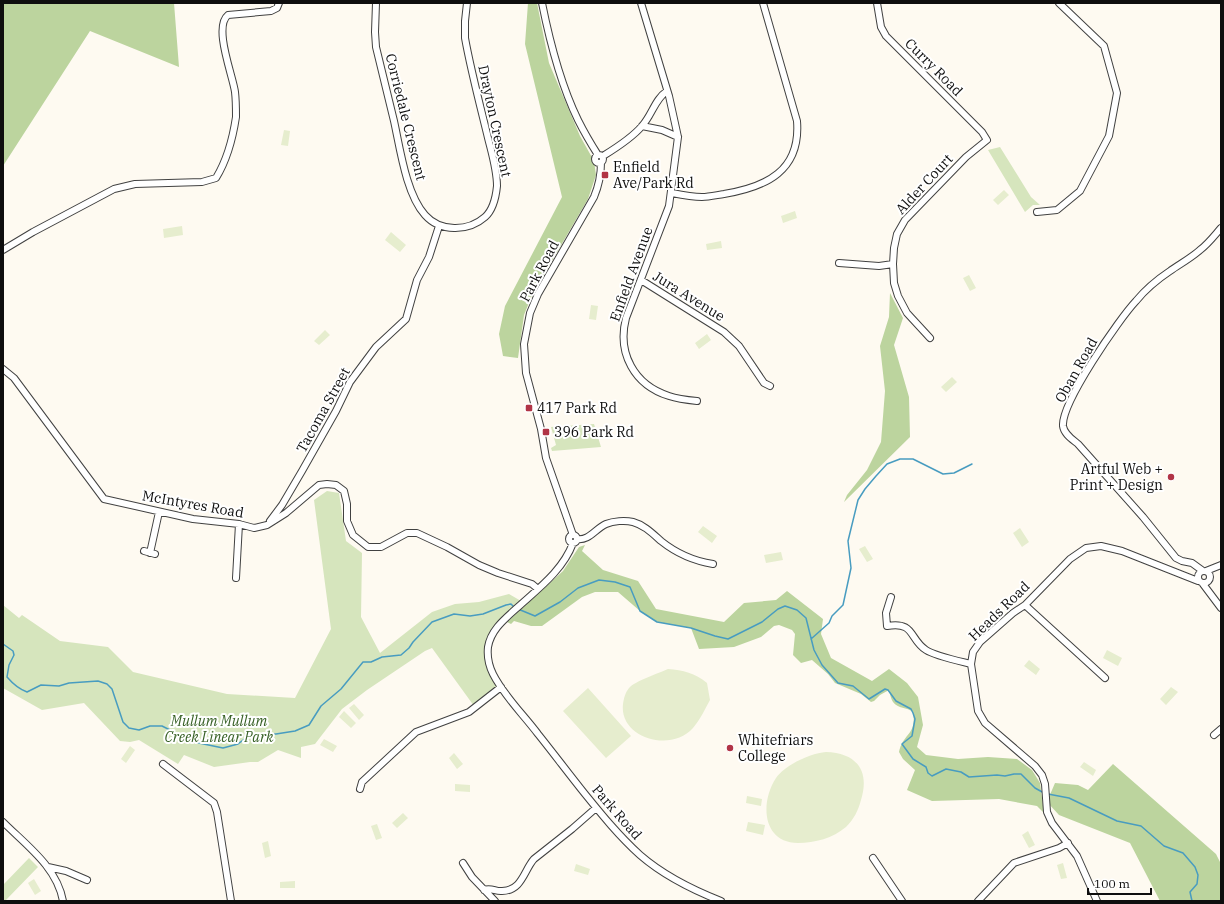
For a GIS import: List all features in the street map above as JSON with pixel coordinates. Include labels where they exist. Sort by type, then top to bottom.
[{"type":"street","points":[[3,250],[33,232],[114,189],[135,184],[202,182],[216,178],[222,168],[228,152],[236,116],[235,92],[227,61],[222,30],[223,22],[228,15],[271,11],[276,8],[279,3]]},
{"type":"street","name":"Corriedale Crescent","points":[[376,3],[376,47],[410,189],[422,212],[439,226]]},
{"type":"street","name":"Drayton Crescent","points":[[439,226],[462,228],[485,217],[491,208],[496,190],[494,160],[465,38],[467,3]]},
{"type":"street","points":[[542,3],[551,47],[563,85],[578,121],[600,158],[642,126],[656,103],[668,93]]},
{"type":"street","name":"Enfield Avenue","points":[[641,3],[668,93],[678,137],[672,193],[669,206],[626,318],[622,335],[624,351],[630,366],[642,381],[654,390],[673,397],[696,400]]},
{"type":"street","points":[[672,193],[705,197],[739,192],[756,187],[778,174],[786,165],[793,153],[797,121],[763,3]]},
{"type":"street","name":"Curry Road","points":[[877,3],[881,27],[886,36],[982,132],[987,140]]},
{"type":"street","points":[[1037,212],[1057,210],[1080,191],[1109,136],[1117,93],[1104,46],[1059,3]]},
{"type":"street","points":[[642,126],[657,129],[678,137]]},
{"type":"street","name":"Alder Court","points":[[930,338],[907,313],[900,302],[894,283],[893,264],[897,234],[905,220],[966,157],[987,140]]},
{"type":"street","name":"Park Road","points":[[600,158],[601,177],[596,192],[538,294],[530,313],[524,344],[526,373],[541,429],[546,458],[574,539],[569,553],[561,566],[504,620],[493,634],[488,647],[488,656],[491,669],[501,687],[513,698],[526,719],[620,837],[641,856],[673,877],[717,901]]},
{"type":"street","name":"Tacoma Street","points":[[267,525],[282,505],[336,411],[350,382],[376,347],[406,320],[417,280],[429,257],[439,226]]},
{"type":"street","name":"Oban Road","points":[[1221,228],[1201,250],[1168,272],[1136,300],[1119,321],[1077,389],[1068,406],[1063,426],[1069,437],[1078,444],[1138,511],[1176,558],[1195,565],[1221,608]]},
{"type":"street","points":[[839,263],[879,266],[893,264]]},
{"type":"street","name":"Jura Avenue","points":[[641,280],[724,332],[739,346],[764,383],[770,386]]},
{"type":"street","name":"McIntyres Road","points":[[3,369],[14,378],[104,499],[193,519],[239,524],[254,528],[267,525]]},
{"type":"street","points":[[267,525],[286,512],[319,485],[336,485],[344,492],[347,521],[353,535],[368,547],[381,547],[407,533],[417,533],[447,547],[479,565],[532,584],[538,589]]},
{"type":"street","points":[[282,505],[286,512]]},
{"type":"street","points":[[150,553],[159,512]]},
{"type":"street","points":[[574,539],[584,539],[605,524],[618,521],[631,521],[641,524],[661,541],[688,557],[713,564]]},
{"type":"street","points":[[236,578],[239,524]]},
{"type":"street","name":"Heads Road","points":[[1097,901],[1078,856],[1050,820],[1046,810],[1045,784],[1042,775],[1035,766],[985,723],[978,711],[970,664],[973,652],[980,642],[1013,613],[1025,605],[1075,554],[1091,546],[1101,546],[1130,553],[1191,579],[1203,576]]},
{"type":"street","points":[[1203,576],[1219,566]]},
{"type":"street","points":[[891,597],[886,614],[887,626],[901,625],[909,630],[926,650],[970,664]]},
{"type":"street","points":[[1025,605],[1105,678]]},
{"type":"street","points":[[360,789],[362,782],[416,732],[469,712],[501,687]]},
{"type":"street","points":[[1214,735],[1221,728]]},
{"type":"street","points":[[163,764],[214,803],[217,812],[231,901]]},
{"type":"street","points":[[484,890],[490,888],[502,891],[513,889],[526,874],[530,862],[596,808]]},
{"type":"street","points":[[3,822],[35,852],[48,867],[56,880],[63,901]]},
{"type":"street","points":[[978,901],[1014,863],[1059,848],[1068,843]]},
{"type":"street","points":[[873,858],[902,901]]},
{"type":"street","points":[[462,863],[472,877],[495,901]]},
{"type":"street","points":[[48,867],[66,871],[87,880]]},
{"type":"street","name":"Park Road","points":[[711,897],[721,901]]},
{"type":"green space","points":[[3,3],[174,3],[179,67],[90,31],[3,166]]},
{"type":"green space","points":[[528,3],[537,3],[549,63],[580,136],[594,161],[596,175],[588,199],[532,295],[524,315],[518,358],[503,356],[499,334],[505,306],[562,197],[525,44]]},
{"type":"green space","points":[[284,130],[290,131],[288,146],[281,145]]},
{"type":"green space","points":[[1000,147],[1031,197],[1040,205],[1033,205],[1025,212],[988,150]]},
{"type":"green space","points":[[1004,190],[1009,195],[998,205],[993,200]]},
{"type":"green space","points":[[795,211],[797,218],[783,223],[781,216]]},
{"type":"green space","points":[[182,226],[183,235],[164,238],[163,229]]},
{"type":"green space","points":[[391,232],[406,245],[400,252],[385,240]]},
{"type":"green space","points":[[721,241],[722,248],[707,250],[706,244]]},
{"type":"green space","points":[[969,275],[976,288],[970,291],[963,278]]},
{"type":"green space","points":[[890,293],[903,318],[894,345],[909,397],[910,437],[844,502],[847,495],[867,470],[881,442],[885,391],[880,346],[889,317]]},
{"type":"green space","points":[[591,305],[598,306],[596,320],[589,319]]},
{"type":"green space","points":[[325,330],[330,335],[319,345],[314,341]]},
{"type":"green space","points":[[707,334],[711,340],[699,349],[695,343]]},
{"type":"green space","points":[[952,377],[957,382],[946,392],[941,387]]},
{"type":"green space","points":[[594,424],[601,447],[552,451],[551,448],[556,445],[551,427]]},
{"type":"green space","name":"Mullum Mullum Creek Linear Park","points":[[327,491],[339,493],[346,541],[362,553],[361,617],[380,653],[432,612],[455,604],[479,602],[509,594],[521,601],[501,620],[488,638],[485,648],[486,658],[489,671],[496,688],[474,706],[432,648],[425,651],[367,690],[342,709],[315,744],[301,747],[301,758],[278,750],[258,762],[214,767],[184,755],[178,764],[139,740],[130,742],[120,741],[84,703],[42,710],[3,688],[3,605],[19,618],[22,615],[60,641],[108,647],[133,672],[227,694],[295,698],[331,629],[314,500]]},
{"type":"green space","points":[[703,526],[717,536],[712,543],[698,532]]},
{"type":"green space","points":[[1020,528],[1029,542],[1022,547],[1013,533]]},
{"type":"green space","points":[[585,545],[582,551],[603,570],[638,581],[656,609],[724,622],[744,603],[776,600],[787,591],[823,619],[821,634],[831,658],[872,681],[889,669],[907,683],[918,697],[923,725],[917,747],[926,755],[958,759],[988,757],[1017,759],[1032,770],[1040,783],[1044,813],[1037,806],[999,799],[932,801],[907,790],[915,770],[903,759],[899,752],[903,741],[913,725],[913,712],[895,704],[889,690],[871,702],[861,694],[835,683],[828,674],[812,660],[801,663],[793,655],[795,634],[792,630],[779,625],[774,626],[761,637],[734,647],[699,649],[691,628],[657,622],[640,611],[618,592],[595,592],[582,597],[542,626],[531,626],[514,621],[511,624],[507,622],[563,571],[579,547]]},
{"type":"green space","points":[[865,546],[873,559],[867,562],[859,549]]},
{"type":"green space","points":[[781,552],[783,560],[766,563],[764,555]]},
{"type":"green space","points":[[1107,650],[1122,658],[1118,666],[1103,658]]},
{"type":"green space","points":[[1029,660],[1040,669],[1036,675],[1024,666]]},
{"type":"green space","points":[[668,669],[689,673],[707,683],[710,700],[696,725],[684,736],[672,740],[648,738],[629,726],[624,716],[624,698],[632,685]]},
{"type":"green space","points":[[1171,687],[1178,692],[1166,705],[1160,699]]},
{"type":"green space","points":[[588,688],[631,736],[606,758],[563,711]]},
{"type":"green space","points":[[354,704],[364,715],[359,720],[349,708]]},
{"type":"green space","points":[[344,711],[356,723],[351,728],[339,717]]},
{"type":"green space","points":[[324,739],[337,746],[333,752],[320,745]]},
{"type":"green space","points":[[130,746],[135,750],[126,763],[121,759]]},
{"type":"green space","points":[[826,752],[846,756],[853,760],[862,772],[864,780],[863,790],[857,811],[846,827],[830,837],[804,843],[786,841],[777,836],[771,829],[768,820],[766,809],[771,788],[780,773],[792,764],[806,757]]},
{"type":"green space","points":[[454,753],[463,764],[457,769],[449,758]]},
{"type":"green space","points":[[1084,762],[1096,770],[1093,776],[1080,767]]},
{"type":"green space","points":[[1113,764],[1216,854],[1221,864],[1221,901],[1160,901],[1130,843],[1059,815],[1048,803],[1055,783],[1078,785],[1088,790]]},
{"type":"green space","points":[[455,784],[470,785],[470,792],[455,791]]},
{"type":"green space","points":[[747,796],[762,799],[761,806],[746,803]]},
{"type":"green space","points":[[403,813],[408,818],[397,828],[392,823]]},
{"type":"green space","points":[[748,822],[765,825],[763,835],[746,831]]},
{"type":"green space","points":[[377,824],[382,838],[376,840],[371,826]]},
{"type":"green space","points":[[1028,831],[1035,845],[1029,848],[1022,835]]},
{"type":"green space","points":[[268,841],[271,856],[265,858],[262,843]]},
{"type":"green space","points":[[29,858],[38,867],[5,901],[3,901],[3,885]]},
{"type":"green space","points":[[1063,863],[1067,878],[1061,879],[1057,865]]},
{"type":"green space","points":[[576,864],[590,869],[588,875],[574,871]]},
{"type":"green space","points":[[34,879],[41,891],[35,895],[28,883]]},
{"type":"green space","points":[[295,881],[295,888],[280,888],[280,882]]},
{"type":"waterway","points":[[811,639],[829,623],[832,616],[843,605],[851,568],[848,541],[858,500],[865,489],[887,464],[900,459],[913,459],[943,474],[954,473],[972,464]]},
{"type":"waterway","points":[[518,609],[535,616],[560,602],[578,588],[599,580],[615,582],[630,587],[640,611],[657,622],[691,628],[728,639],[762,622],[778,609],[785,606],[797,610],[806,618],[814,650],[822,665],[838,683],[853,686],[869,699],[885,689],[888,690],[896,701],[911,709],[915,719],[912,736],[902,744],[913,759],[926,767],[928,773],[932,776],[946,769],[961,772],[969,777],[1021,774],[1035,788],[1044,793]]},
{"type":"waterway","points":[[3,644],[13,651],[14,655],[9,665],[7,677],[16,686],[24,691],[27,692],[41,685],[59,686],[69,683],[98,681],[107,684],[112,689],[123,722],[129,728],[139,730],[150,726],[162,726],[194,742],[223,748],[238,744],[247,737],[257,734],[276,734],[295,731],[309,725],[321,706],[341,689],[363,662],[371,662],[382,657],[401,655],[432,622],[454,614],[470,616],[483,614],[506,605],[511,604],[514,607]]},
{"type":"waterway","points":[[1048,794],[1069,798],[1117,821],[1141,826],[1164,846],[1183,853],[1195,867],[1198,875],[1197,884],[1190,892],[1192,901]]},
{"type":"place","name":"Enfield Ave/Park Rd","points":[[605,175]]},
{"type":"place","name":"417 Park Rd","points":[[529,408]]},
{"type":"place","name":"396 Park Rd","points":[[546,432]]},
{"type":"place","name":"Artful Web + Print + Design","points":[[1171,477]]},
{"type":"place","name":"Whitefriars College","points":[[730,748]]}]
